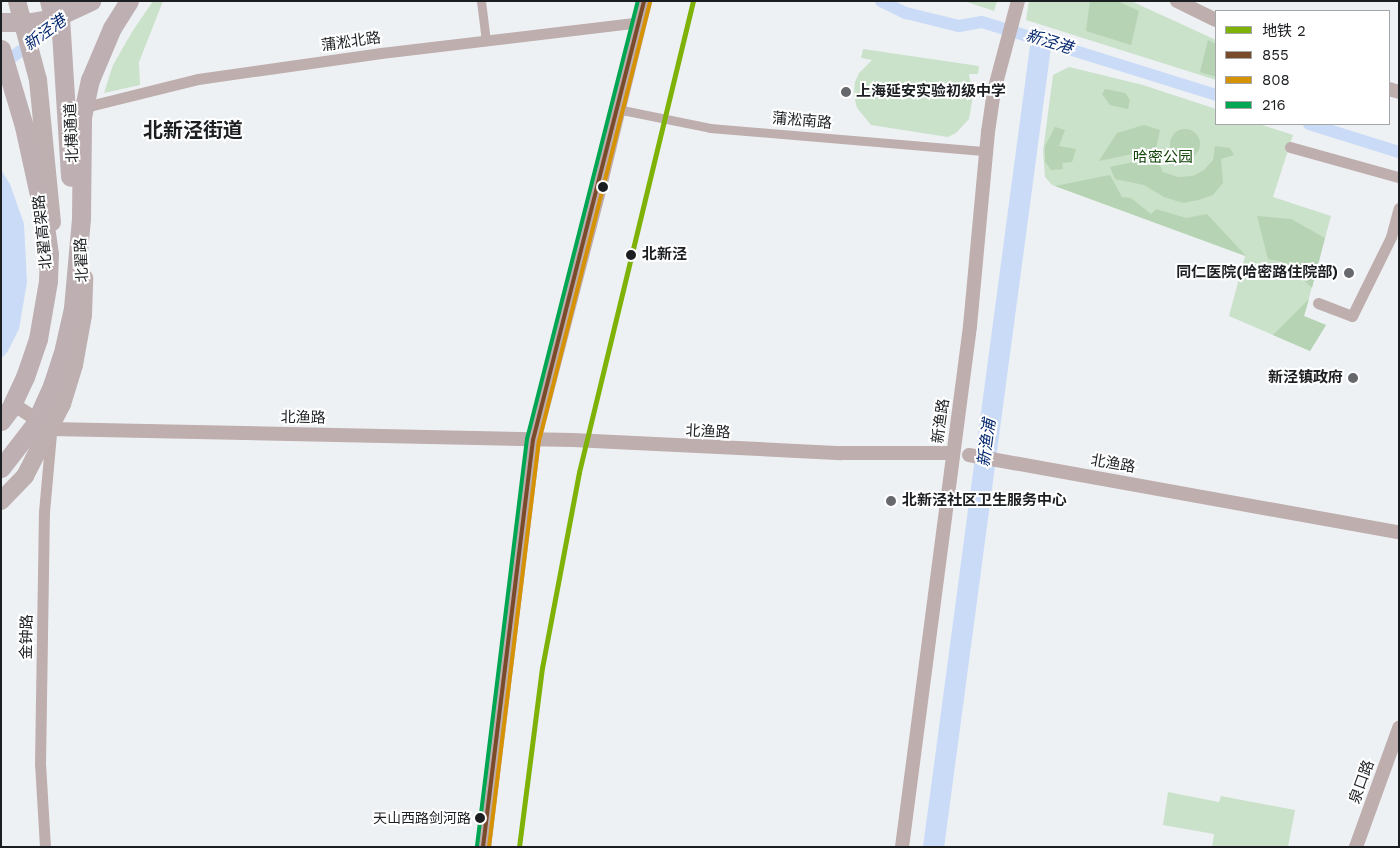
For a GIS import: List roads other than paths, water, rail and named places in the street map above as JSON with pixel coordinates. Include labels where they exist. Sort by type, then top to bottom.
[{"type":"highway","points":[[59,1],[77,266]]},
{"type":"highway","name":"北横通道","points":[[69,1],[77,266]]},
{"type":"highway","points":[[1,22],[31,22],[54,18],[91,1]]},
{"type":"highway","points":[[77,266],[82,219],[82,116],[90,80],[112,28],[129,1]]},
{"type":"highway","points":[[1,49],[24,126]]},
{"type":"highway","points":[[1,66],[24,126]]},
{"type":"highway","points":[[1,73],[24,126]]},
{"type":"highway","name":"北翟高架路","points":[[1,420],[10,409],[25,377],[38,340],[48,281],[49,254],[44,218],[24,126]]},
{"type":"highway","name":"北翟高架路","points":[[1,468],[35,424],[52,386],[64,348],[73,308],[77,266]]},
{"type":"main road","name":"北翟路","points":[[1,501],[25,476],[51,429],[62,404],[74,365],[83,315],[84,266],[65,61],[48,1]]},
{"type":"main road","points":[[483,847],[532,440],[598,190],[644,1]]},
{"type":"main road","name":"北翟路","points":[[1,420],[16,406],[40,364],[46,336],[56,259],[38,80],[18,5]]},
{"type":"street","points":[[481,1],[486,41]]},
{"type":"street","points":[[1178,1],[1215,20]]},
{"type":"street","name":"新渔路","points":[[902,847],[970,326],[986,151],[994,91],[1017,5]]},
{"type":"street","name":"蒲淞北路","points":[[69,111],[198,79],[381,53],[640,22]]},
{"type":"street","name":"蒲淞南路","points":[[617,109],[710,128],[986,151]]},
{"type":"street","points":[[1290,147],[1399,177]]},
{"type":"street","points":[[1318,303],[1352,316],[1391,237],[1399,208]]},
{"type":"street","points":[[16,406],[51,429]]},
{"type":"street","name":"北渔路","points":[[51,429],[532,440],[833,453],[952,453],[1399,532]]},
{"type":"street","name":"金钟路","points":[[44,847],[40,764],[44,512],[51,429]]},
{"type":"street","name":"泉口路","points":[[1356,847],[1399,728]]},
{"type":"water","points":[[1,170],[10,184],[24,224],[27,282],[19,329],[8,351],[1,359]]},
{"type":"waterway","name":"新泾港","points":[[881,1],[906,13],[959,26],[982,22],[1215,95]]},
{"type":"waterway","name":"新泾港","points":[[1,65],[61,22]]},
{"type":"waterway","name":"新渔浦","points":[[933,847],[1041,39]]},
{"type":"waterway","name":"新泾港","points":[[1312,125],[1399,152]]},
{"type":"metro line","name":"2","points":[[519,847],[542,668],[579,472],[693,1]]},
{"type":"place","name":"上海延安实验初级中学","points":[[846,92]]},
{"type":"place","name":"北新泾","points":[[631,255]]},
{"type":"place","name":"同仁医院(哈密路住院部)","points":[[1349,273]]},
{"type":"place","name":"新泾镇政府","points":[[1353,378]]},
{"type":"place","name":"北新泾社区卫生服务中心","points":[[891,501]]},
{"type":"place","name":"天山西路剑河路","points":[[480,818]]},
{"type":"district","name":"北新泾街道","points":[[193,130]]},
{"type":"park label","name":"哈密公园","points":[[1163,158]]}]
